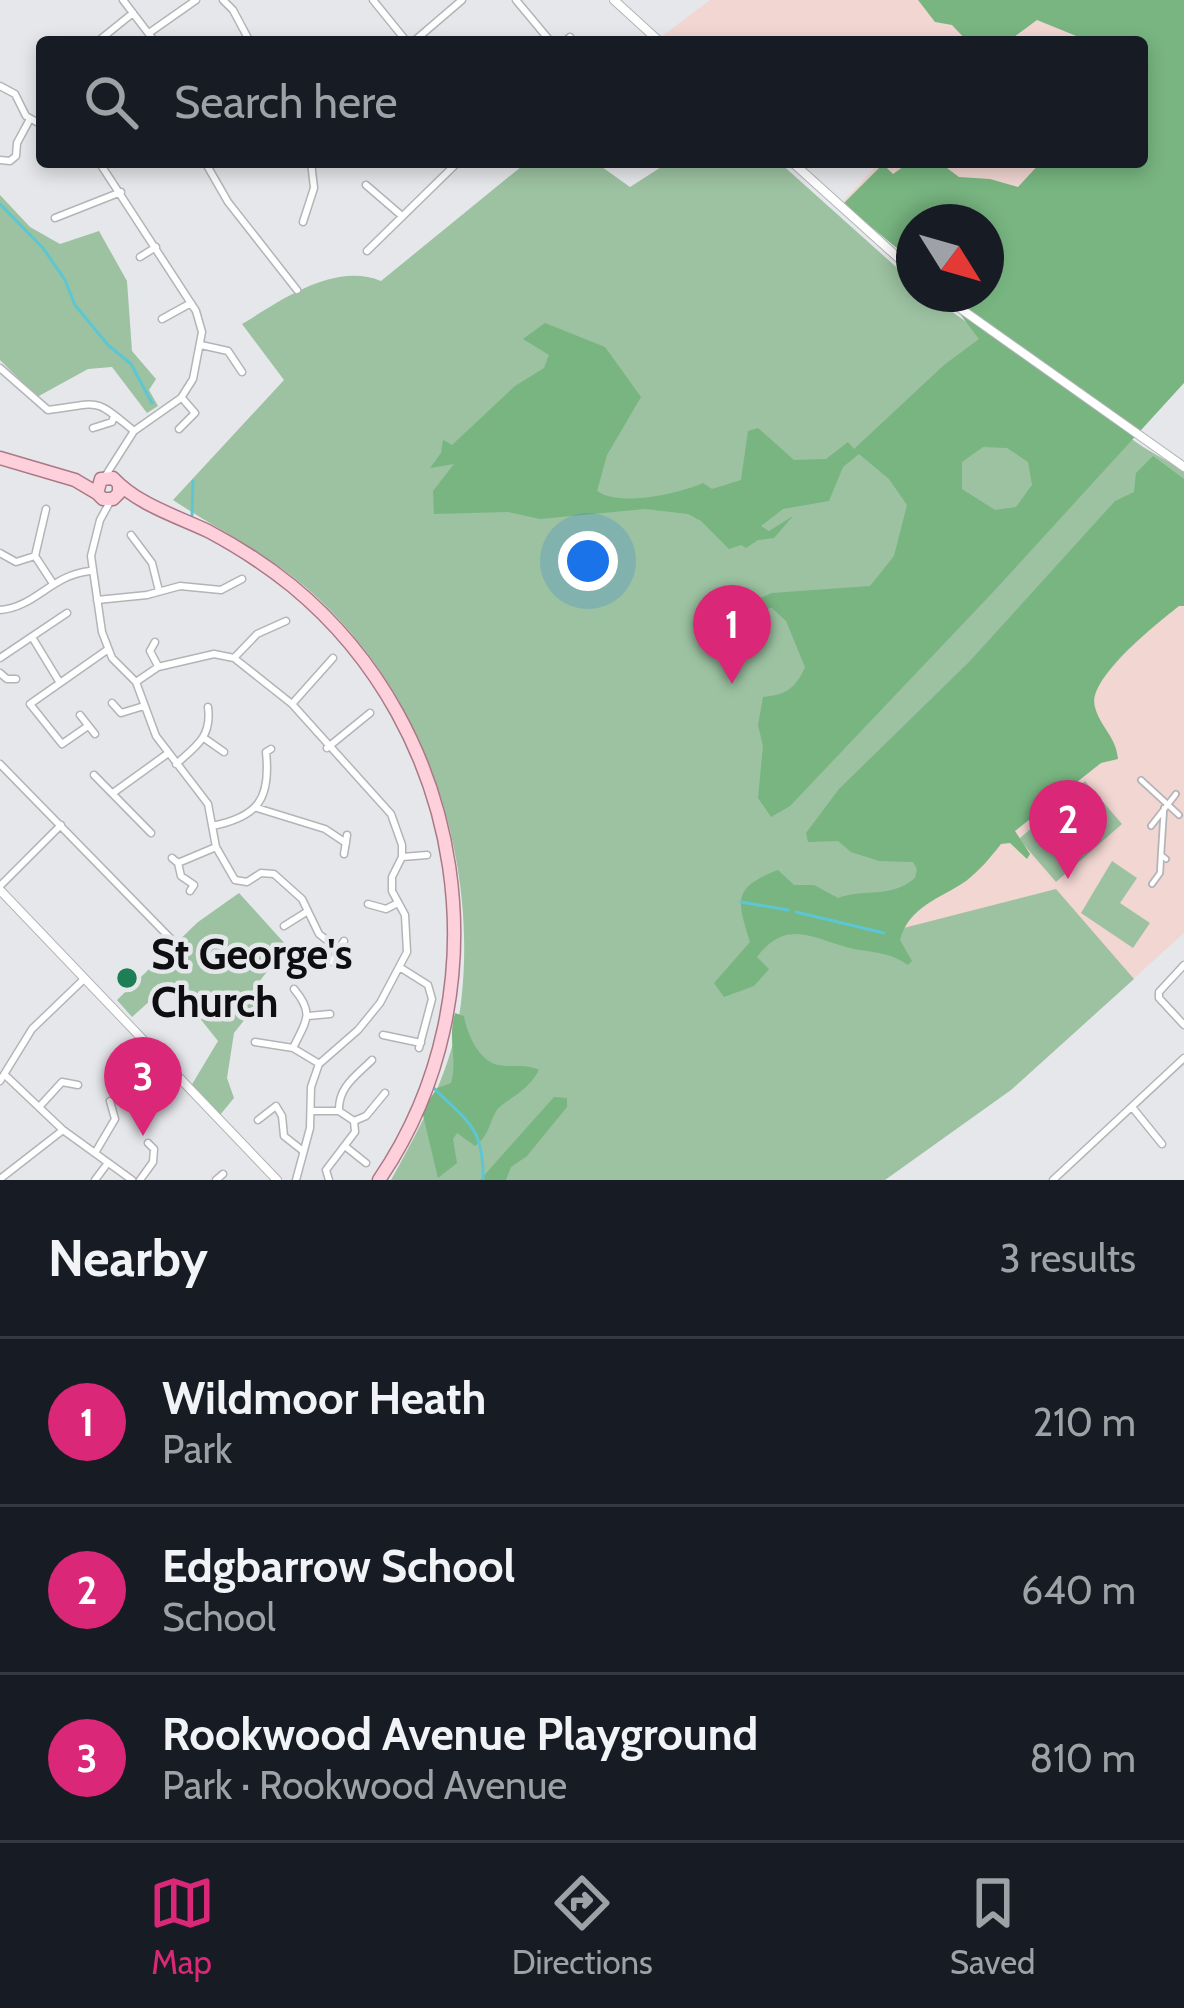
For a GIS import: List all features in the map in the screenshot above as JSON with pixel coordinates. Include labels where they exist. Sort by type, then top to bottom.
[{"type":"main road","points":[[0,458],[143,501],[252,556],[323,614],[389,697],[429,779],[452,879],[455,920],[452,983],[427,1088],[379,1180]]},
{"type":"street","points":[[123,0],[151,36]]},
{"type":"street","points":[[149,33],[196,0]]},
{"type":"street","points":[[223,0],[247,36]]},
{"type":"street","points":[[373,0],[405,36]]},
{"type":"street","points":[[417,36],[462,0]]},
{"type":"street","points":[[516,0],[546,36]]},
{"type":"street","points":[[614,0],[653,36]]},
{"type":"street","points":[[104,36],[133,13]]},
{"type":"street","points":[[0,86],[15,94],[36,122]]},
{"type":"street","points":[[0,160],[16,156],[30,118]]},
{"type":"street","points":[[103,168],[191,303],[202,332],[193,379],[181,398],[134,431],[108,489],[90,572],[108,649],[118,667],[136,682],[167,754],[208,804],[216,848],[235,880],[242,883],[261,873],[274,874],[302,899],[319,934],[338,949]]},
{"type":"street","points":[[208,168],[228,202],[297,290]]},
{"type":"street","points":[[303,221],[314,188],[311,168]]},
{"type":"street","points":[[367,251],[452,168]]},
{"type":"street","points":[[799,168],[896,256]]},
{"type":"street","points":[[366,184],[402,216]]},
{"type":"street","points":[[55,218],[121,192]]},
{"type":"street","points":[[140,257],[156,247]]},
{"type":"street","points":[[162,319],[191,303]]},
{"type":"street","points":[[965,312],[1184,467]]},
{"type":"street","points":[[201,345],[228,351],[242,371]]},
{"type":"street","points":[[0,368],[48,410],[87,400],[100,404],[134,431]]},
{"type":"street","points":[[179,430],[196,413],[181,398]]},
{"type":"street","points":[[93,428],[112,422],[115,415]]},
{"type":"street","points":[[108,489],[122,452]]},
{"type":"street","points":[[46,509],[35,556],[52,582]]},
{"type":"street","points":[[131,535],[147,553],[159,591]]},
{"type":"street","points":[[0,554],[16,562],[35,556]]},
{"type":"street","points":[[0,610],[22,606],[52,582],[90,572]]},
{"type":"street","points":[[97,600],[195,585],[221,590],[242,579]]},
{"type":"street","points":[[0,658],[67,613]]},
{"type":"street","points":[[234,658],[257,634],[286,621]]},
{"type":"street","points":[[32,637],[60,683]]},
{"type":"street","points":[[155,642],[150,651],[158,667]]},
{"type":"street","points":[[88,726],[62,744],[30,704],[108,649]]},
{"type":"street","points":[[136,682],[158,667],[214,654],[234,658],[292,704],[391,814],[398,828],[402,857],[392,878],[392,892],[409,934],[401,968],[358,1030],[319,1064],[294,1178]]},
{"type":"street","points":[[292,704],[333,658]]},
{"type":"street","points":[[0,673],[8,680],[16,679]]},
{"type":"street","points":[[112,703],[121,713],[146,705]]},
{"type":"street","points":[[176,764],[204,738],[210,721],[208,707]]},
{"type":"street","points":[[327,748],[370,713]]},
{"type":"street","points":[[80,716],[95,734]]},
{"type":"street","points":[[204,738],[224,752]]},
{"type":"street","points":[[212,826],[238,821],[256,808],[268,774],[266,752],[271,748]]},
{"type":"street","points":[[113,793],[167,754]]},
{"type":"street","points":[[0,764],[174,942]]},
{"type":"street","points":[[94,775],[151,833]]},
{"type":"street","points":[[1141,780],[1179,815]]},
{"type":"street","points":[[1151,826],[1176,794]]},
{"type":"street","points":[[1152,884],[1164,857],[1166,806]]},
{"type":"street","points":[[256,808],[346,839],[344,854]]},
{"type":"street","points":[[61,826],[0,888],[275,1180]]},
{"type":"street","points":[[190,891],[194,885],[182,876],[175,860],[216,848]]},
{"type":"street","points":[[402,857],[427,855]]},
{"type":"street","points":[[368,904],[386,909],[398,903]]},
{"type":"street","points":[[284,926],[308,911]]},
{"type":"street","points":[[332,962],[344,940]]},
{"type":"street","points":[[1184,965],[1159,992],[1159,998],[1184,1025]]},
{"type":"street","points":[[383,1035],[420,1046],[432,999],[428,986],[401,968]]},
{"type":"street","points":[[84,979],[32,1029],[2,1078],[63,1130],[136,1180],[155,1156],[148,1143]]},
{"type":"street","points":[[293,1048],[308,1016],[294,989]]},
{"type":"street","points":[[308,1016],[330,1014]]},
{"type":"street","points":[[255,1042],[293,1048],[319,1064]]},
{"type":"street","points":[[0,1055],[12,1060]]},
{"type":"street","points":[[1053,1180],[1184,1058]]},
{"type":"street","points":[[339,1111],[344,1087],[371,1060]]},
{"type":"street","points":[[40,1106],[62,1082],[78,1085]]},
{"type":"street","points":[[354,1121],[365,1116],[385,1093]]},
{"type":"street","points":[[95,1154],[116,1119],[110,1102]]},
{"type":"street","points":[[258,1120],[276,1106],[284,1136],[303,1151]]},
{"type":"street","points":[[1132,1107],[1162,1144]]},
{"type":"street","points":[[311,1111],[339,1111],[354,1121]]},
{"type":"street","points":[[329,1180],[326,1170],[355,1132],[354,1121]]},
{"type":"street","points":[[1,1175],[63,1130]]},
{"type":"street","points":[[346,1147],[366,1163]]},
{"type":"street","points":[[95,1180],[108,1163]]},
{"type":"shaded area","points":[[710,0],[1033,0],[1094,36],[662,36]]},
{"type":"shaded area","points":[[874,168],[1048,168],[1004,206],[896,204],[896,248],[844,200]]},
{"type":"shaded area","points":[[1184,596],[1184,933],[1011,1090],[885,933],[1052,705]]},
{"type":"green space","points":[[918,0],[1184,0],[1184,383],[790,806],[771,817],[758,798],[763,746],[758,725],[763,697],[789,689],[805,667],[786,621],[772,608],[757,610],[760,598],[772,593],[870,586],[894,556],[907,505],[889,479],[859,454],[843,467],[829,501],[783,509],[761,526],[769,531],[793,516],[774,538],[729,549],[688,514],[645,509],[540,519],[508,512],[434,514],[433,491],[454,464],[430,468],[441,453],[443,440],[452,445],[515,386],[544,368],[549,355],[523,339],[545,323],[605,347],[641,397],[607,455],[597,491],[607,496],[665,495],[703,483],[712,489],[741,480],[748,431],[758,428],[794,460],[826,459],[848,442],[854,449],[944,365],[979,339],[959,312],[1004,312],[1004,204],[896,204],[896,247],[843,204],[879,168],[893,174],[902,168],[947,168],[959,177],[1018,187],[1035,168],[1148,168],[1148,36],[1076,36],[1037,20],[1015,36],[962,36],[952,25],[935,22]],"holes":[[[983,447],[1007,448],[1028,462],[1032,485],[1016,507],[995,510],[962,489],[962,462]]]},
{"type":"green space","points":[[520,168],[603,168],[630,187],[660,168],[786,168],[896,267],[896,312],[952,312],[1184,471],[1184,592],[1099,664],[888,932],[1056,889],[1134,979],[1011,1090],[885,1180],[391,1180],[444,1073],[461,1003],[460,888],[450,830],[433,774],[410,721],[380,671],[344,625],[288,574],[173,500],[284,380],[242,324],[309,286],[363,276],[381,281]]},
{"type":"green space","points":[[0,195],[30,227],[60,244],[99,231],[127,281],[132,351],[156,379],[149,390],[158,406],[147,413],[112,367],[88,369],[37,397],[0,360]]},
{"type":"green space","points":[[1153,456],[1184,479],[1184,606],[1126,652],[1095,695],[1097,714],[1118,759],[1101,763],[1015,831],[1030,854],[1027,859],[1010,843],[1001,844],[966,881],[918,911],[900,940],[912,961],[908,965],[882,954],[791,934],[780,937],[757,957],[769,969],[754,986],[724,997],[714,983],[750,942],[741,906],[752,883],[778,870],[794,885],[814,885],[838,898],[897,889],[915,878],[913,862],[879,861],[851,852],[838,841],[808,842],[806,833],[839,789],[970,661],[1115,501],[1134,492],[1136,473]]},
{"type":"green space","points":[[1085,781],[1122,824],[1056,882],[1019,839]]},
{"type":"green space","points":[[1112,861],[1137,878],[1120,903],[1150,923],[1133,948],[1081,913]]},
{"type":"green space","points":[[239,893],[287,946],[251,992],[260,1000],[234,1033],[227,1078],[234,1098],[220,1115],[191,1086],[218,1041],[171,982],[132,1017],[117,1000],[198,922]]},
{"type":"green space","points":[[455,1013],[464,1016],[485,1058],[504,1066],[539,1070],[498,1109],[475,1146],[457,1133],[453,1139],[457,1163],[438,1178],[422,1111],[437,1088],[451,1083]]},
{"type":"green space","points":[[554,1097],[567,1098],[567,1107],[527,1156],[511,1167],[506,1180],[480,1180]]},
{"type":"waterway","points":[[0,204],[43,248],[75,305],[108,345],[131,364],[152,403]]},
{"type":"waterway","points":[[192,516],[193,481]]},
{"type":"waterway","points":[[741,902],[788,910]]},
{"type":"waterway","points":[[796,912],[884,933]]},
{"type":"waterway","points":[[432,1086],[476,1135],[483,1180]]},
{"type":"place","name":"Wildmoor Heath","points":[[732,684]]},
{"type":"place","name":"Edgbarrow School","points":[[1068,879]]},
{"type":"place","name":"St George's Church","points":[[127,978]]},
{"type":"place","name":"Rookwood Avenue Playground","points":[[143,1136]]}]
